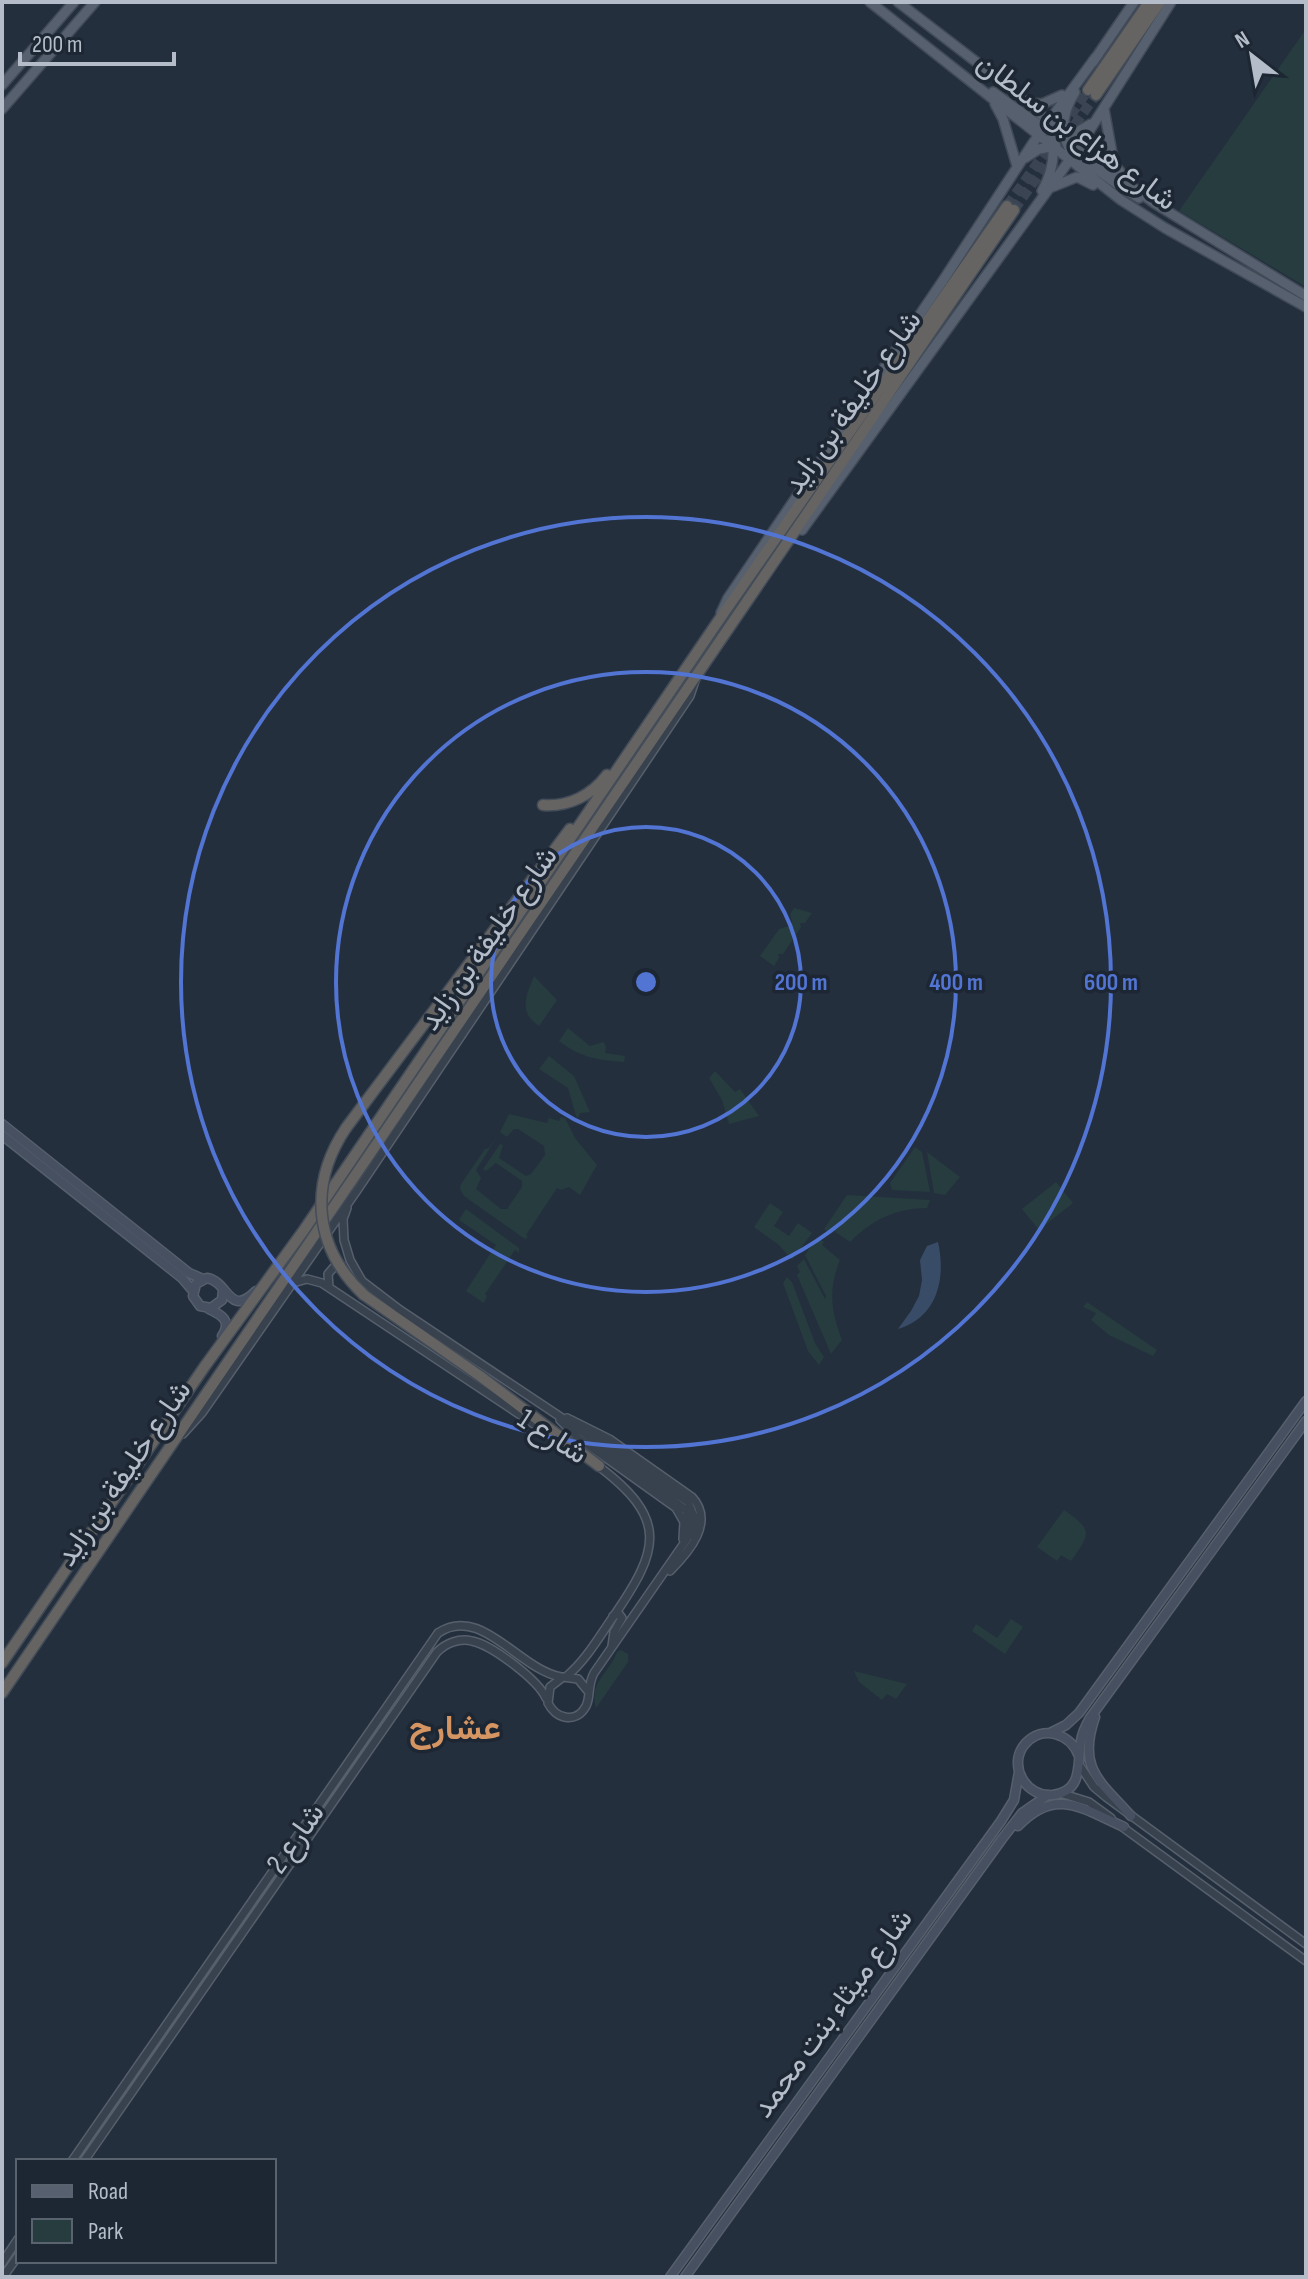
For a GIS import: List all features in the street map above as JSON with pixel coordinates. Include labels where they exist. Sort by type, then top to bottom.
[{"type":"highway","points":[[1149,2],[1092,92],[1160,2]]},
{"type":"highway","name":"شارع خليفة بن زايد","points":[[2,1663],[719,620],[1010,208],[696,675],[2,1693]]},
{"type":"highway","points":[[543,805],[569,802],[593,790],[626,748],[635,745]]},
{"type":"highway","points":[[579,825],[572,827],[561,840],[346,1128],[328,1161],[322,1186],[322,1219],[327,1241],[337,1262],[364,1295],[529,1412],[599,1466]]},
{"type":"main road","points":[[2,85],[74,2]]},
{"type":"main road","points":[[2,109],[95,2]]},
{"type":"main road","name":"شارع هزاع بن سلطان","points":[[870,2],[992,98],[1045,129]]},
{"type":"main road","name":"شارع هزاع بن سلطان","points":[[898,2],[1025,102],[1045,129]]},
{"type":"main road","points":[[719,620],[728,598],[936,292],[1018,164],[1134,2]]},
{"type":"main road","points":[[786,541],[802,529],[1049,189],[1171,2]]},
{"type":"main road","points":[[1025,102],[1036,105],[1058,97],[1096,57]]},
{"type":"main road","points":[[1073,153],[1064,134],[1066,105],[1096,57]]},
{"type":"main road","points":[[973,84],[1000,97],[1045,129],[1064,134],[1082,130],[1097,119]]},
{"type":"main road","points":[[992,98],[1003,119],[1018,164]]},
{"type":"main road","points":[[1104,107],[1116,169],[1154,203]]},
{"type":"main road","points":[[996,260],[1049,178],[1053,167],[1053,146],[1045,129]]},
{"type":"main road","points":[[1018,164],[1039,149],[1053,146],[1073,153],[1130,193],[1154,203]]},
{"type":"main road","name":"شارع هزاع بن سلطان","points":[[1073,153],[1089,175],[1136,210],[1306,307]]},
{"type":"main road","points":[[1049,189],[1067,179],[1081,178],[1126,209],[1136,210]]},
{"type":"main road","name":"شارع هزاع بن سلطان","points":[[1154,203],[1306,296]]},
{"type":"main road","points":[[2,1124],[189,1273],[215,1280],[230,1298],[243,1301],[250,1297],[278,1265]]},
{"type":"main road","points":[[2,1135],[182,1278],[193,1291],[197,1304],[222,1315],[227,1326],[205,1366]]},
{"type":"main road","points":[[193,1291],[203,1279]]},
{"type":"main road","points":[[208,1308],[220,1303],[223,1290]]},
{"type":"main road","points":[[1306,1401],[1079,1713],[1066,1725],[1033,1737],[1022,1748],[1019,1772],[1029,1788],[1048,1795],[1060,1793],[1076,1780],[1083,1732],[1098,1707],[1306,1421]]},
{"type":"main road","points":[[1098,1707],[1088,1739],[1091,1769],[1099,1784],[1131,1816]]},
{"type":"main road","points":[[1049,1733],[1065,1737],[1076,1749],[1080,1761]]},
{"type":"main road","name":"شارع ميثاء بنت محمد","points":[[670,2277],[1001,1821],[1016,1794],[1019,1772]]},
{"type":"main road","name":"شارع ميثاء بنت محمد","points":[[685,2277],[1002,1839],[1022,1813],[1048,1795]]},
{"type":"main road","points":[[1002,1839],[1035,1811],[1057,1804],[1086,1808],[1124,1827]]},
{"type":"street","points":[[172,1443],[202,1413],[358,1189],[682,709],[694,688],[696,675]]},
{"type":"street","name":"شارع 1","points":[[358,1189],[344,1215],[343,1232],[350,1260],[362,1281],[400,1310],[574,1426],[686,1510],[690,1522],[687,1539],[594,1673],[587,1690]]},
{"type":"street","points":[[329,1287],[328,1274],[336,1266],[349,1268],[362,1281]]},
{"type":"street","name":"شارع 1","points":[[291,1283],[312,1279],[329,1287],[599,1466],[634,1496],[649,1531],[645,1565],[583,1660],[565,1677]]},
{"type":"street","points":[[554,1413],[602,1435],[696,1500],[702,1514],[700,1529],[680,1560],[665,1576]]},
{"type":"street","points":[[554,1413],[578,1438],[679,1512],[685,1528],[683,1540],[655,1586]]},
{"type":"street","name":"شارع 1","points":[[574,1426],[591,1434],[692,1506],[696,1521],[694,1533],[655,1586]]},
{"type":"street","points":[[612,1648],[613,1636],[622,1618],[619,1614],[613,1616]]},
{"type":"street","name":"شارع 2","points":[[73,2159],[438,1633],[460,1624],[476,1627],[538,1670],[565,1677]]},
{"type":"street","name":"شارع 2","points":[[85,2159],[437,1652],[460,1640],[481,1644],[535,1680],[547,1700]]},
{"type":"street","points":[[565,1677],[581,1681],[587,1690],[586,1706],[572,1717],[555,1713],[547,1700],[552,1684],[565,1677]]},
{"type":"street","points":[[1080,1761],[1094,1787],[1306,1944]]},
{"type":"street","points":[[1060,1793],[1089,1802],[1306,1961]]},
{"type":"street","points":[[2,2263],[16,2242]]},
{"type":"street","points":[[3,2277],[16,2259]]},
{"type":"green space","points":[[1306,29],[1306,287],[1179,211]]},
{"type":"green space","points":[[794,908],[812,913],[805,923],[800,923],[801,927],[783,954],[778,954],[774,966],[760,956],[779,929],[792,922],[790,914]]},
{"type":"green space","points":[[534,976],[557,1000],[539,1026],[532,1021],[526,1009]]},
{"type":"green space","points":[[568,1028],[590,1046],[603,1042],[605,1053],[625,1056],[624,1062],[590,1057],[567,1047],[559,1041]]},
{"type":"green space","points":[[549,1056],[574,1076],[590,1112],[580,1113],[577,1119],[568,1088],[539,1069]]},
{"type":"green space","points":[[715,1071],[735,1092],[740,1089],[759,1116],[729,1124],[722,1100],[709,1078]]},
{"type":"green space","points":[[509,1114],[547,1123],[549,1118],[559,1121],[561,1117],[565,1118],[575,1138],[597,1165],[580,1195],[569,1187],[557,1188],[525,1239],[464,1196],[460,1189],[485,1149],[497,1137],[476,1170],[481,1178],[476,1189],[501,1209],[507,1209],[522,1187],[522,1181],[496,1163],[486,1171],[483,1169],[500,1144],[503,1145],[499,1158],[526,1176],[545,1155],[544,1146],[518,1129],[507,1137],[500,1132]]},
{"type":"green space","points":[[915,1147],[922,1152],[930,1192],[892,1190],[890,1183]]},
{"type":"green space","points":[[927,1152],[960,1177],[945,1195],[934,1193]]},
{"type":"green space","points":[[1056,1182],[1073,1203],[1039,1230],[1022,1209]]},
{"type":"green space","points":[[847,1195],[930,1200],[927,1208],[895,1213],[867,1227],[850,1242],[834,1231],[831,1234],[824,1229]]},
{"type":"green space","points":[[770,1203],[783,1212],[774,1226],[789,1236],[798,1223],[812,1233],[792,1260],[779,1245],[754,1227]]},
{"type":"green space","points":[[466,1209],[519,1248],[519,1253],[515,1250],[485,1294],[484,1303],[466,1291],[496,1245],[459,1220]]},
{"type":"green space","points":[[817,1237],[840,1260],[832,1300],[842,1340],[831,1354],[797,1275],[800,1272],[797,1266],[804,1259],[825,1299],[805,1255]]},
{"type":"green space","points":[[787,1277],[792,1282],[815,1343],[824,1357],[819,1365],[808,1351],[783,1283]]},
{"type":"green space","points":[[1087,1302],[1157,1350],[1153,1356],[1109,1335],[1091,1320],[1096,1313],[1083,1307]]},
{"type":"green space","points":[[1064,1510],[1080,1522],[1086,1532],[1071,1561],[1061,1555],[1057,1561],[1037,1547]]},
{"type":"green space","points":[[1011,1619],[1023,1627],[1005,1654],[972,1631],[976,1624],[997,1638]]},
{"type":"green space","points":[[621,1650],[628,1654],[628,1662],[596,1708],[597,1684]]},
{"type":"green space","points":[[854,1671],[907,1684],[896,1699],[887,1694],[882,1700],[859,1682]]},
{"type":"water","points":[[938,1242],[941,1269],[936,1294],[922,1315],[898,1329],[919,1296],[922,1280],[920,1260],[927,1246]]},
{"type":"tunnel","points":[[1062,128],[1088,90]]},
{"type":"tunnel","points":[[1066,137],[1096,95]]},
{"type":"tunnel","points":[[1007,206],[1053,141]]},
{"type":"tunnel","points":[[1014,210],[1054,153]]},
{"type":"district","name":"عشارج","points":[[455,1727]]}]
